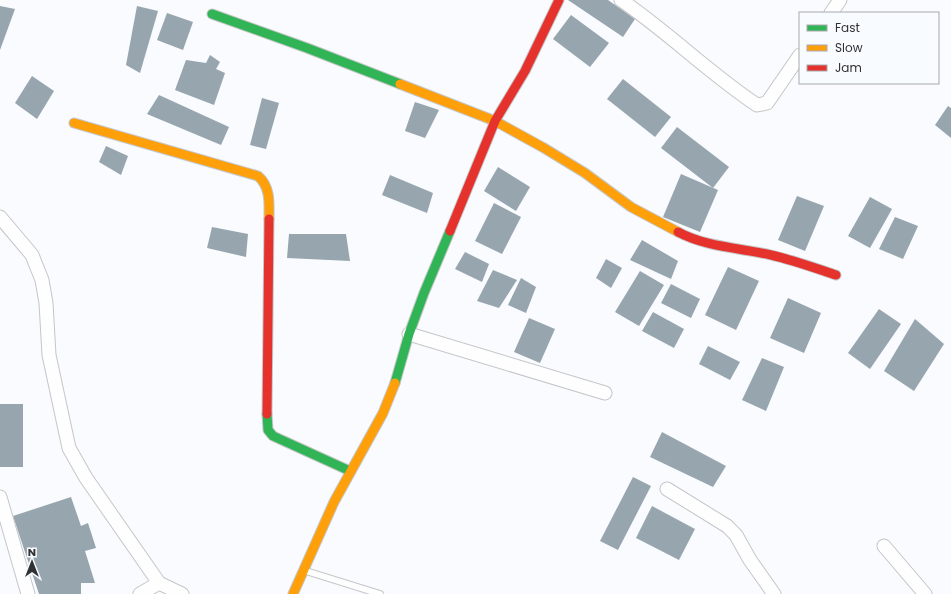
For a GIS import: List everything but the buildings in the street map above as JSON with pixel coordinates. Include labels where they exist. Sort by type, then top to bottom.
[{"type":"street","points":[[293,594],[334,502],[383,413],[397,378],[409,334],[427,286],[495,121],[525,72],[559,0]]},
{"type":"street","points":[[621,0],[644,16],[738,92],[757,105],[767,103],[799,56]]},
{"type":"street","points":[[832,12],[840,0]]},
{"type":"street","points":[[212,14],[307,48],[495,121],[585,173],[631,207],[687,237],[712,244],[772,255],[836,275]]},
{"type":"street","points":[[74,123],[258,176],[265,181],[267,185],[269,226],[266,408],[268,430],[273,436],[350,471]]},
{"type":"street","points":[[0,217],[32,255],[42,280],[46,303],[49,355],[69,448],[103,504],[159,583],[182,594]]},
{"type":"street","points":[[409,334],[605,393]]},
{"type":"street","points":[[667,489],[727,526],[736,535],[750,560],[774,594]]},
{"type":"street","points":[[0,497],[28,594]]},
{"type":"street","points":[[884,546],[925,594]]},
{"type":"street","points":[[140,594],[159,583]]},
{"type":"lane","points":[[304,570],[380,594]]},
{"type":"traffic: fast","points":[[212,14],[307,48],[400,84]]},
{"type":"traffic: fast","points":[[395,383],[409,334],[424,293],[450,231]]},
{"type":"traffic: fast","points":[[267,414],[268,430],[273,436],[350,471]]},
{"type":"traffic: slow","points":[[400,84],[495,121],[585,173],[631,207],[678,232]]},
{"type":"traffic: slow","points":[[74,123],[258,176],[262,180],[267,190],[269,219]]},
{"type":"traffic: slow","points":[[293,594],[334,502],[383,413],[395,383]]},
{"type":"traffic: jam","points":[[450,231],[495,121],[525,71],[559,0]]},
{"type":"traffic: jam","points":[[267,414],[269,219]]},
{"type":"traffic: jam","points":[[678,232],[700,241],[779,257],[836,275]]}]
